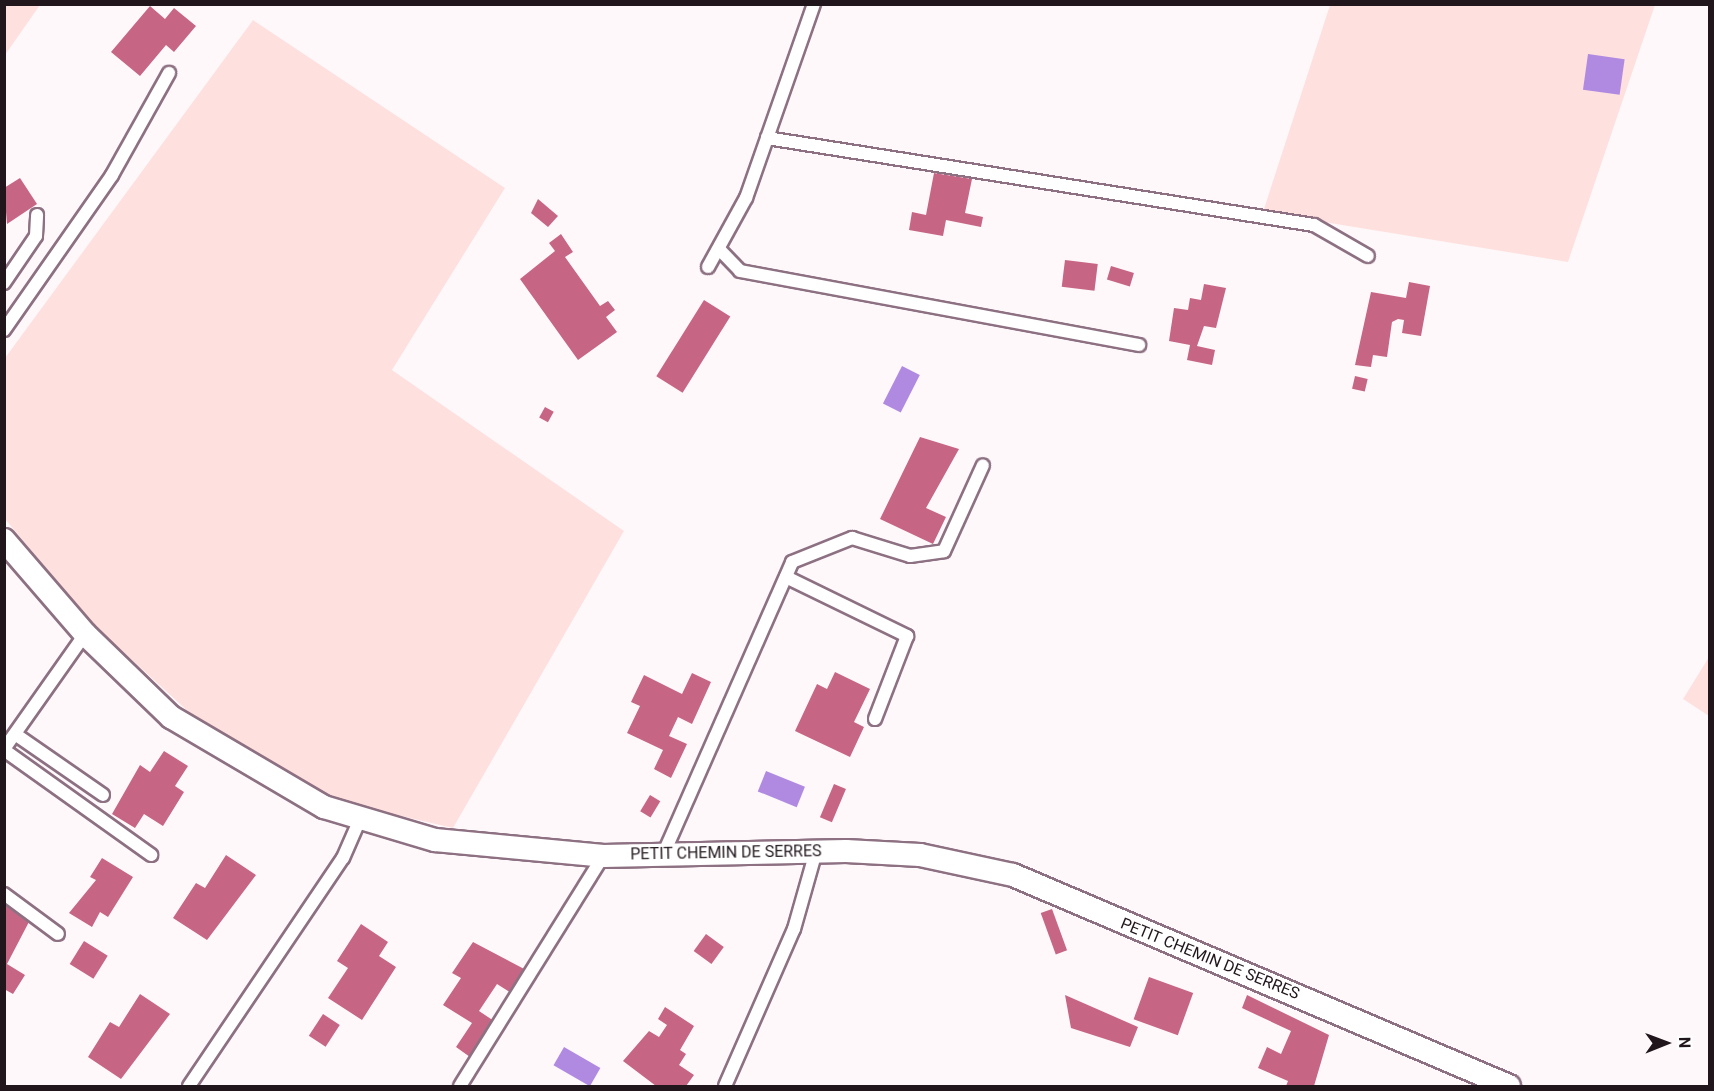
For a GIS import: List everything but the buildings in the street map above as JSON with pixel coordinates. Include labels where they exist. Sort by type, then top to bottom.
[{"type":"street","name":"PETIT CHEMIN DE SERRES","points":[[4,540],[85,634],[171,717],[280,785],[360,819],[435,840],[603,856],[816,851],[920,855],[1013,875],[1509,1086]]},
{"type":"lane","points":[[708,267],[746,198],[814,4]]},
{"type":"lane","points":[[4,330],[112,175],[170,74]]},
{"type":"lane","points":[[767,138],[1314,225],[1368,256]]},
{"type":"lane","points":[[4,283],[36,236],[38,215]]},
{"type":"lane","points":[[718,249],[740,271],[1139,345]]},
{"type":"lane","points":[[663,855],[792,562],[811,550],[852,538],[909,556],[944,551],[983,465]]},
{"type":"lane","points":[[786,577],[907,636],[875,719]]},
{"type":"lane","points":[[85,634],[4,750],[152,855]]},
{"type":"lane","points":[[15,734],[104,795]]},
{"type":"lane","points":[[189,1086],[343,858],[360,819]]},
{"type":"lane","points":[[725,1086],[794,929],[816,851]]},
{"type":"lane","points":[[460,1086],[603,856]]},
{"type":"lane","points":[[4,894],[58,934]]},
{"type":"shaded area","points":[[4,5],[40,5],[5,55]]},
{"type":"shaded area","points":[[1330,5],[1655,5],[1568,262],[1263,212]]},
{"type":"shaded area","points":[[253,20],[505,188],[392,370],[624,531],[453,828],[362,807],[288,778],[192,715],[94,625],[5,519],[5,358]]},
{"type":"shaded area","points":[[1588,54],[1625,59],[1620,95],[1583,90]]},
{"type":"shaded area","points":[[902,366],[920,375],[901,413],[883,403]]},
{"type":"shaded area","points":[[1709,657],[1709,716],[1683,699]]},
{"type":"shaded area","points":[[766,771],[805,787],[797,807],[758,791]]},
{"type":"shaded area","points":[[564,1047],[600,1068],[590,1086],[554,1065]]}]
